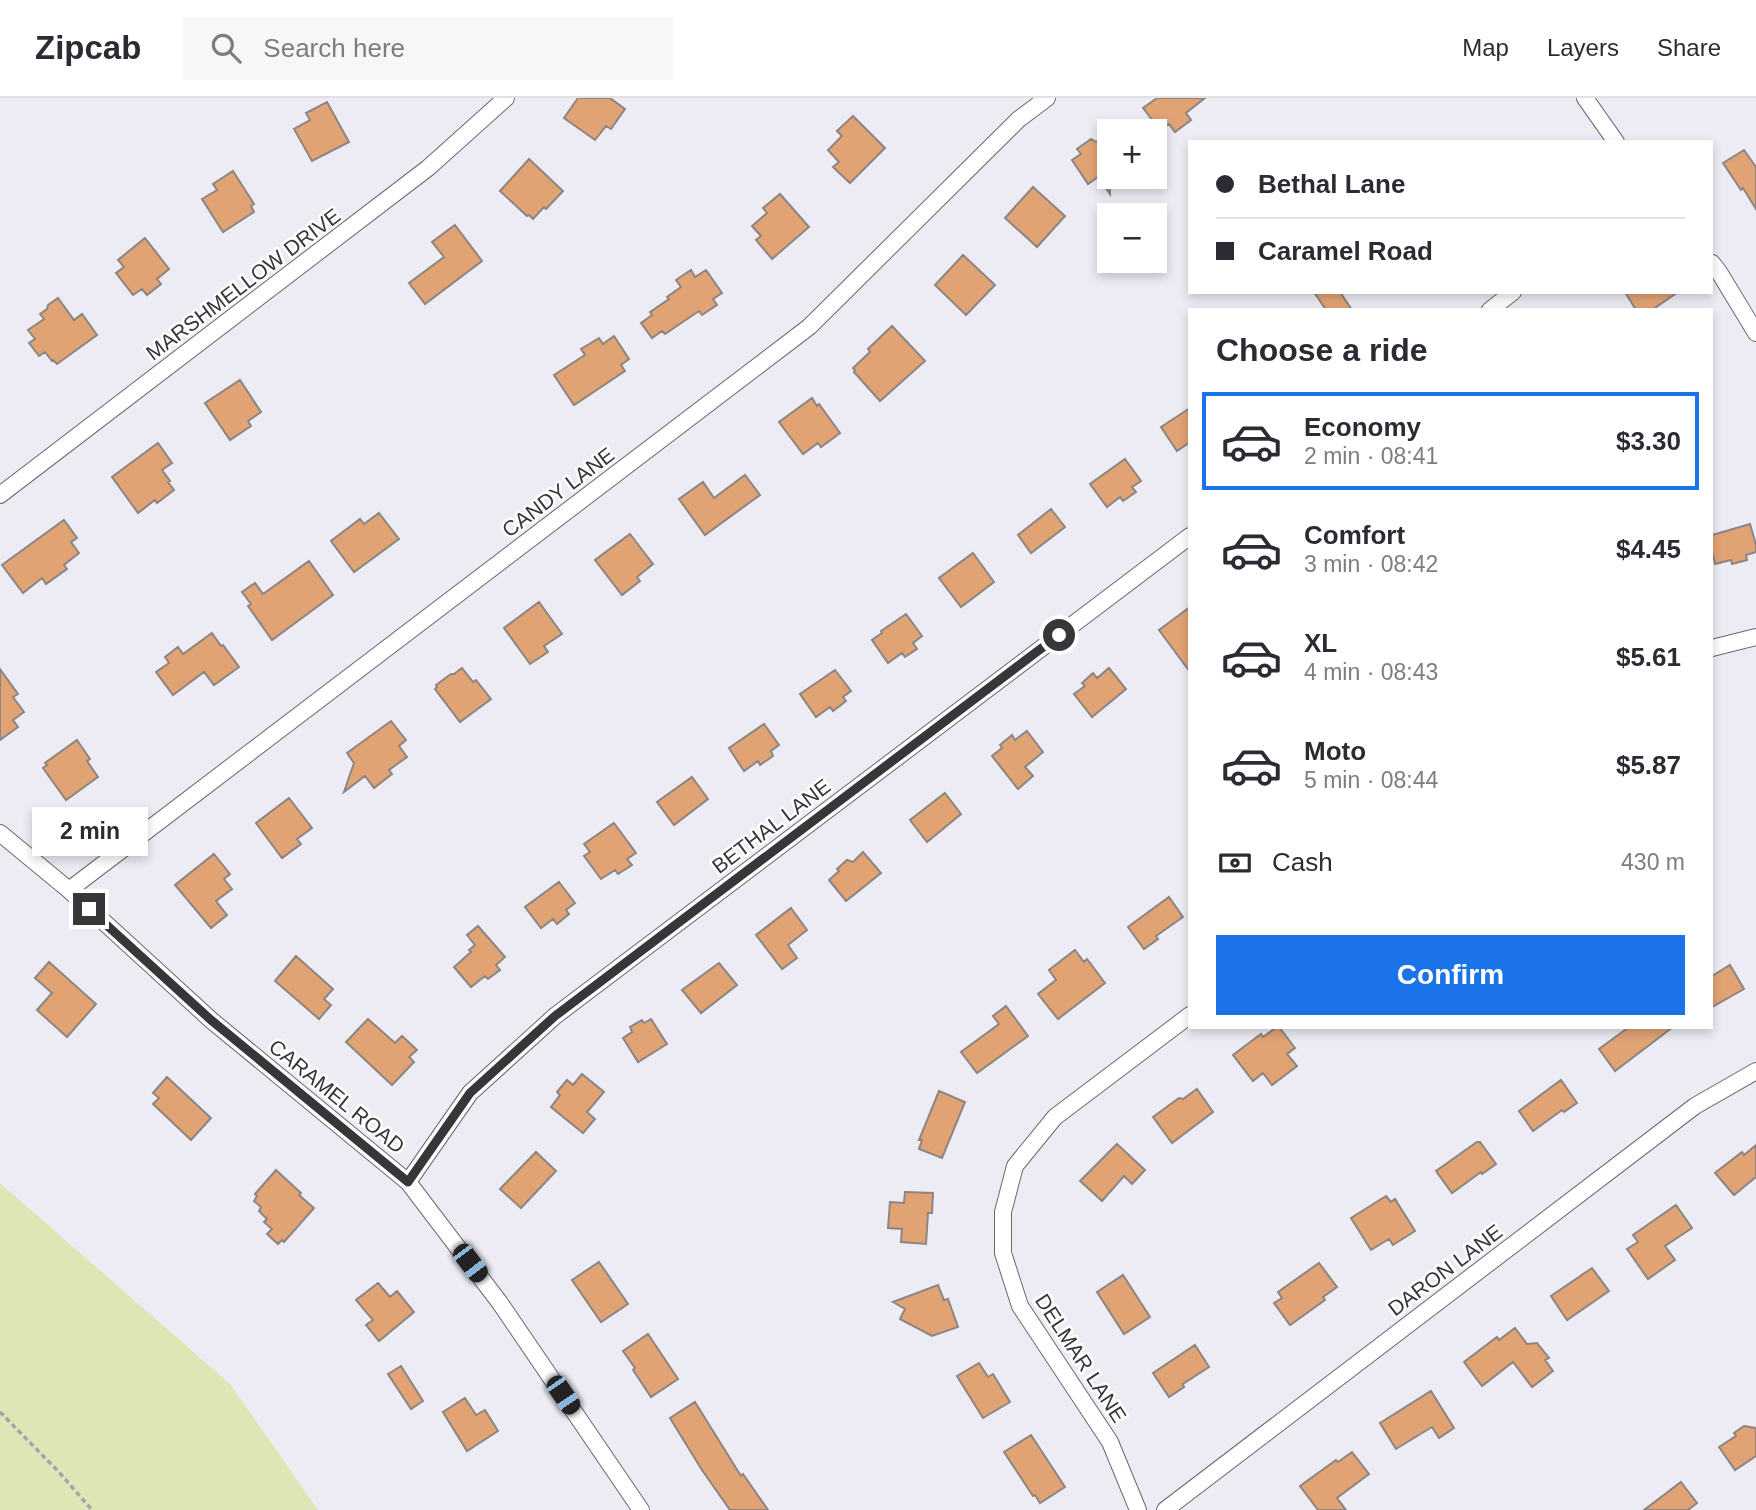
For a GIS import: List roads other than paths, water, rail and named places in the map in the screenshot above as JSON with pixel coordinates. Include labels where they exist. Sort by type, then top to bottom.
[{"type":"street","name":"MARSHMELLOW DRIVE","points":[[0,495],[428,168],[506,98]]},
{"type":"street","name":"CANDY LANE","points":[[69,890],[809,327],[1019,119],[1047,98]]},
{"type":"street","points":[[1585,98],[1615,140]]},
{"type":"street","points":[[1713,264],[1756,333]]},
{"type":"street","points":[[1493,308],[1510,294]]},
{"type":"street","name":"BETHAL LANE","points":[[408,1182],[470,1093],[555,1016],[1188,538]]},
{"type":"street","points":[[1713,648],[1756,636]]},
{"type":"street","name":"CARAMEL ROAD","points":[[0,833],[69,890],[211,1020],[408,1182],[500,1303],[641,1510]]},
{"type":"street","name":"DELMAR LANE","points":[[1138,1510],[1110,1441],[1020,1306],[1003,1253],[1003,1212],[1015,1166],[1055,1117],[1188,1017]]},
{"type":"street","name":"DARON LANE","points":[[1165,1510],[1695,1107],[1756,1071]]}]
